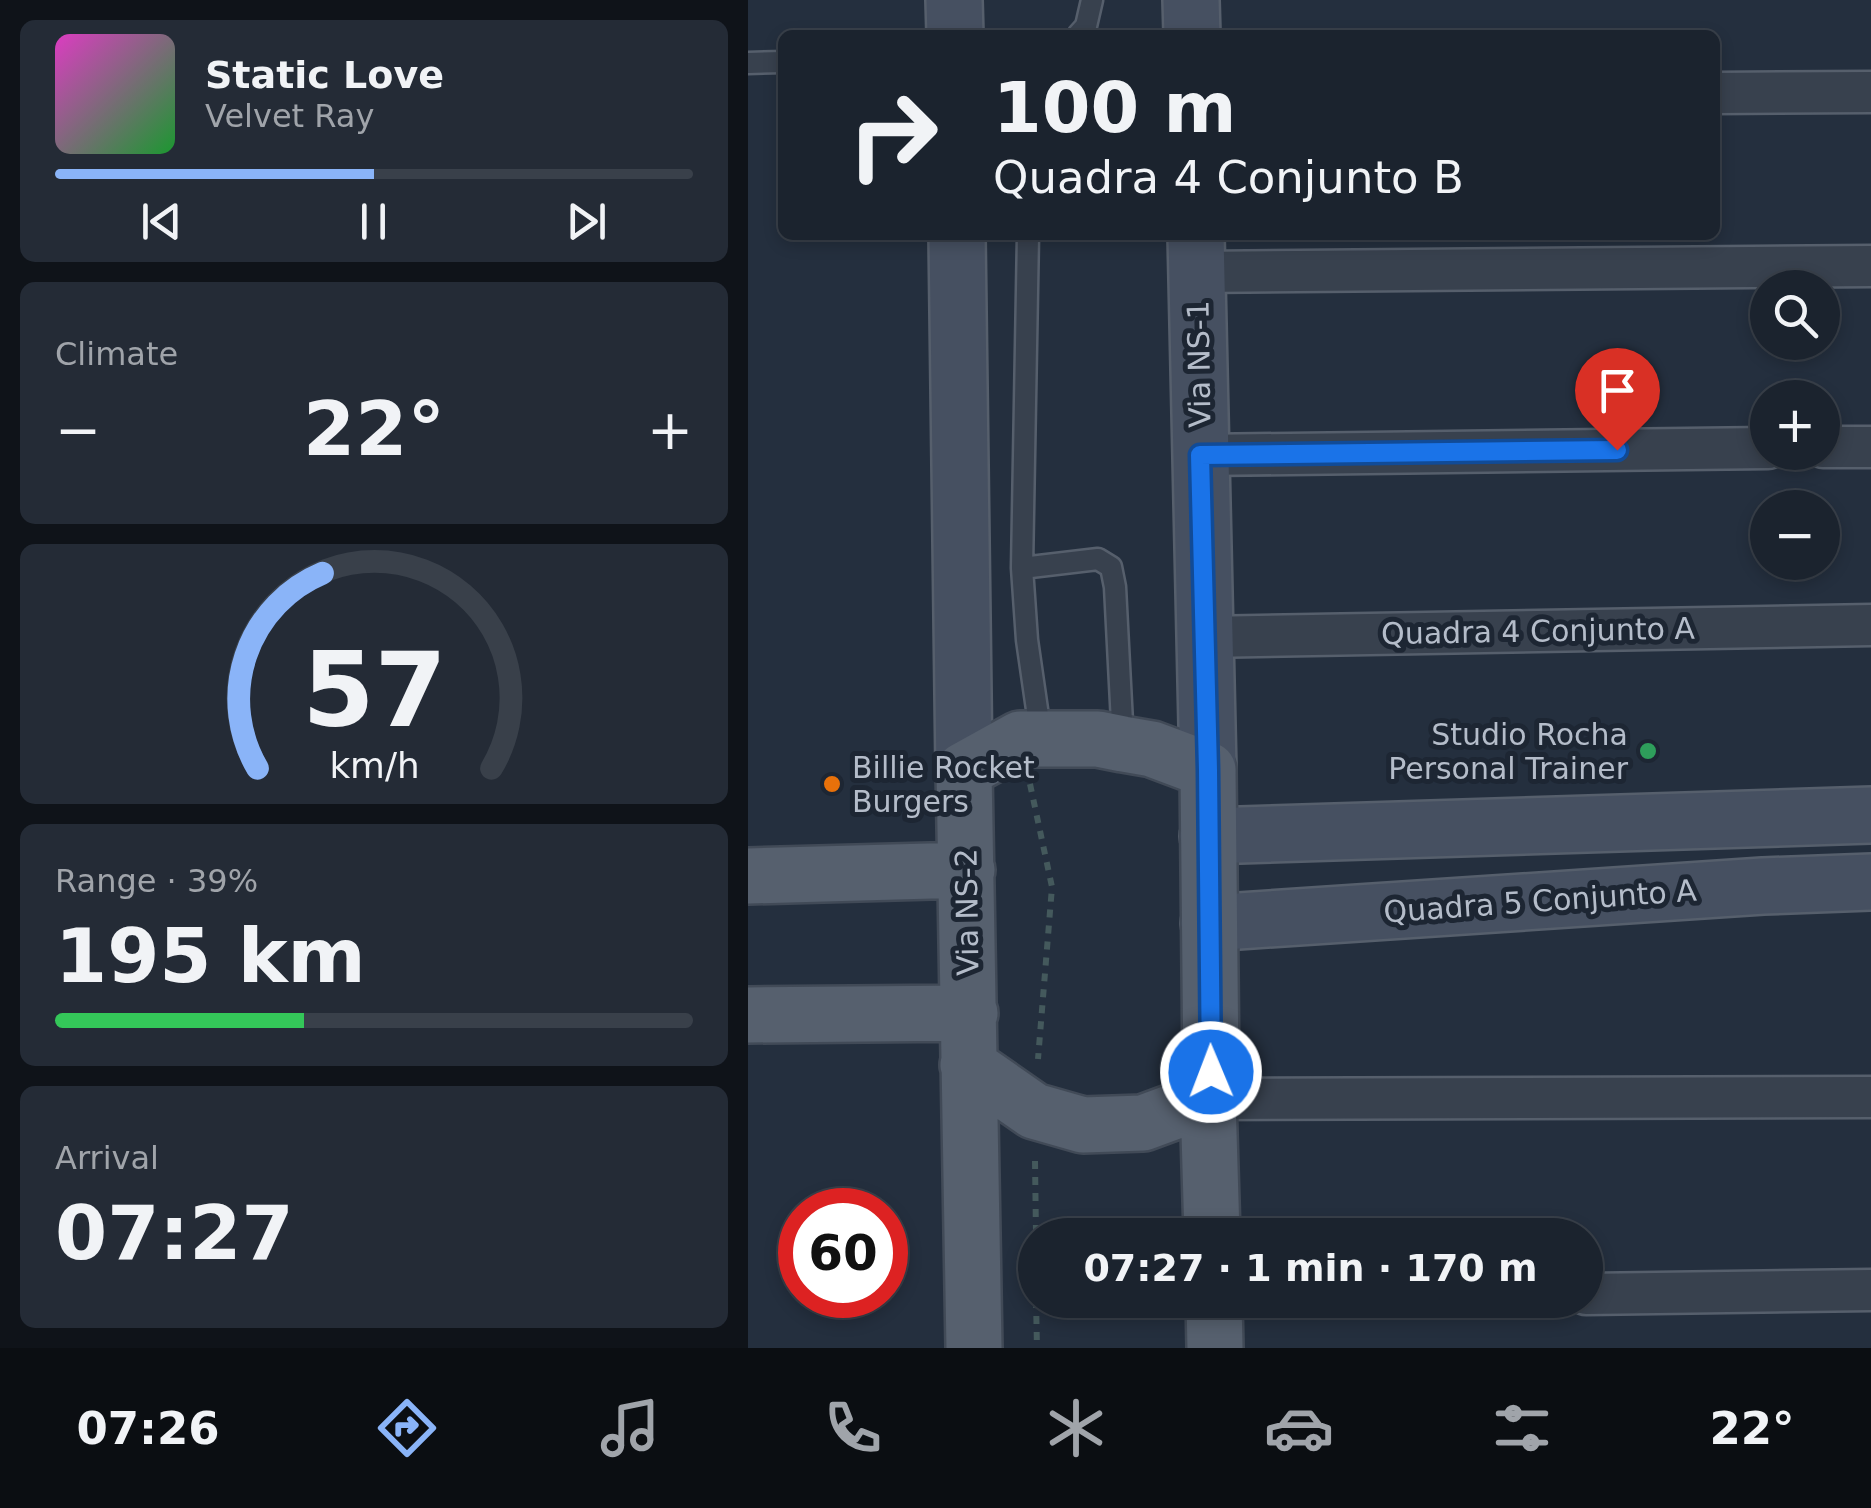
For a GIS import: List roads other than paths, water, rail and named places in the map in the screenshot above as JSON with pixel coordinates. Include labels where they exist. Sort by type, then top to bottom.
[{"type":"main road","points":[[964,770],[1020,739],[1123,744],[1152,749],[1208,770]]},
{"type":"main road","name":"Via NS-2","points":[[964,770],[974,1348]]},
{"type":"main road","name":"Via NS-1","points":[[1208,770],[1212,1218]]},
{"type":"main road","points":[[748,876],[967,870]]},
{"type":"main road","points":[[748,1014],[969,1039],[1034,1111],[1083,1125],[1143,1123],[1208,1099]]},
{"type":"main road","points":[[1214,1318],[1215,1348]]},
{"type":"street","points":[[954,0],[955,30]]},
{"type":"street","points":[[1191,0],[1192,30]]},
{"type":"street","points":[[1720,93],[1872,92]]},
{"type":"street","name":"Via NS-2","points":[[957,240],[964,770]]},
{"type":"street","points":[[1197,253],[1872,266]]},
{"type":"street","name":"Via NS-1","points":[[1197,253],[1208,770]]},
{"type":"street","points":[[1840,447],[1872,446]]},
{"type":"street","points":[[1200,455],[1750,448]]},
{"type":"street","name":"Quadra 4 Conjunto A","points":[[1205,637],[1872,625]]},
{"type":"street","points":[[1208,836],[1872,815]]},
{"type":"street","points":[[1756,817],[1777,835],[1784,854],[1777,871],[1763,886]]},
{"type":"street","name":"Quadra 5 Conjunto A","points":[[1209,923],[1872,882]]},
{"type":"street","points":[[1208,1099],[1872,1096]]},
{"type":"street","points":[[1603,1294],[1872,1290]]},
{"type":"lane","points":[[1082,30],[1092,0]]},
{"type":"lane","points":[[748,63],[778,62]]},
{"type":"lane","points":[[1028,240],[1022,568],[1041,739]]},
{"type":"lane","points":[[1022,568],[1098,559],[1111,567],[1123,744]]},
{"type":"place","name":"Studio Rocha Personal Trainer","points":[[1648,751]]},
{"type":"place","name":"Billie Rocket Burgers","points":[[832,784]]}]
